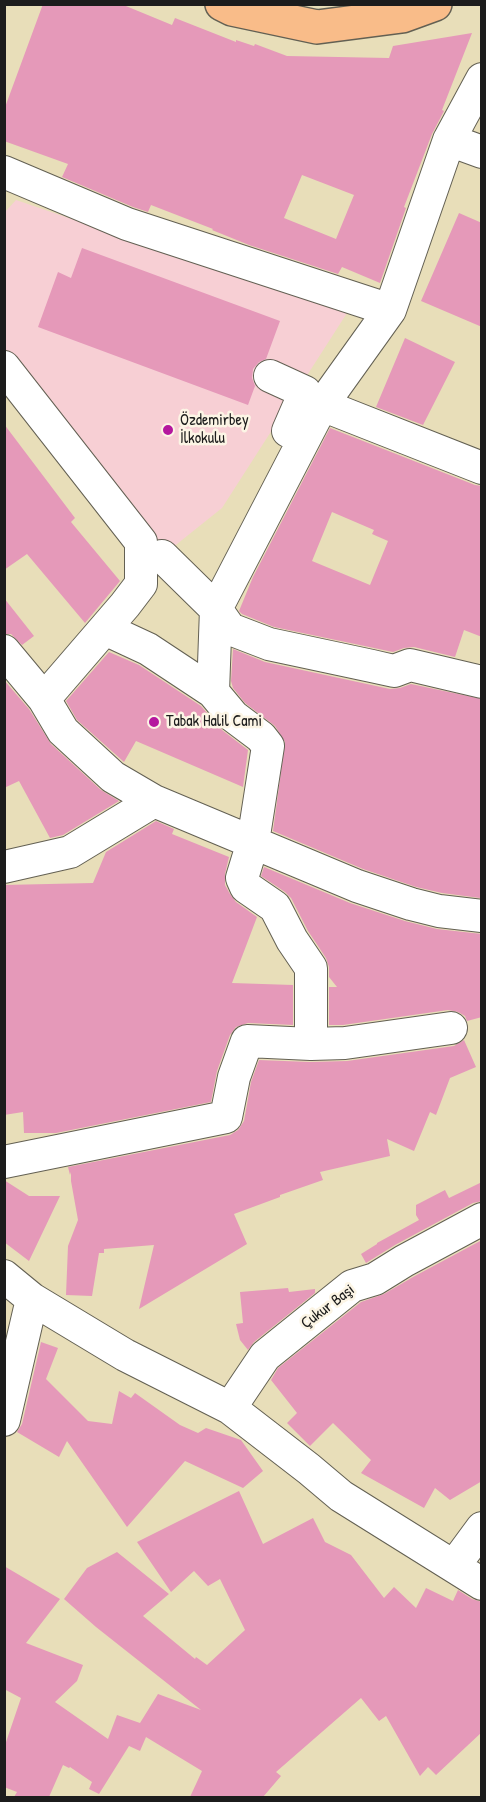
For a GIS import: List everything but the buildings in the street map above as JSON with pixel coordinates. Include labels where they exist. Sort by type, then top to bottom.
[{"type":"main road","points":[[222,4],[232,9],[318,27],[402,16],[435,4]]},
{"type":"street","points":[[216,609],[322,405],[390,310],[449,140],[482,79]]},
{"type":"street","points":[[449,140],[482,152]]},
{"type":"street","points":[[4,172],[128,224],[390,310]]},
{"type":"street","points":[[4,367],[141,542],[141,584],[44,699]]},
{"type":"street","points":[[213,692],[216,609],[235,552],[304,392],[270,376]]},
{"type":"street","points":[[322,405],[482,468]]},
{"type":"street","points":[[162,556],[216,609],[230,629],[269,644],[394,671],[410,665],[482,682]]},
{"type":"street","points":[[105,628],[148,649],[213,692],[233,716],[261,737],[268,746],[253,842],[242,878],[246,887],[275,907],[292,940],[311,968],[310,1044]]},
{"type":"street","points":[[4,651],[44,699],[63,731],[112,777],[154,801],[357,886],[439,911],[482,916]]},
{"type":"street","points":[[4,867],[70,852],[154,801]]},
{"type":"street","points":[[4,1162],[226,1117],[234,1077],[247,1041],[345,1043],[452,1028]]},
{"type":"street","name":"Çukur Başi","points":[[230,1408],[265,1356],[352,1286],[375,1279],[482,1219]]},
{"type":"street","points":[[4,1275],[32,1299],[125,1355],[230,1408],[341,1496],[482,1584]]},
{"type":"street","points":[[4,1420],[32,1299]]},
{"type":"street","points":[[454,1566],[482,1527]]},
{"type":"shaded area","name":"Özdemirbey İlkokulu","points":[[16,200],[347,313],[222,508],[162,556],[5,351],[5,212]]},
{"type":"place","name":"Özdemirbey İlkokulu","points":[[168,430]]},
{"type":"place","name":"Tabak Halil Cami","points":[[154,722]]}]
